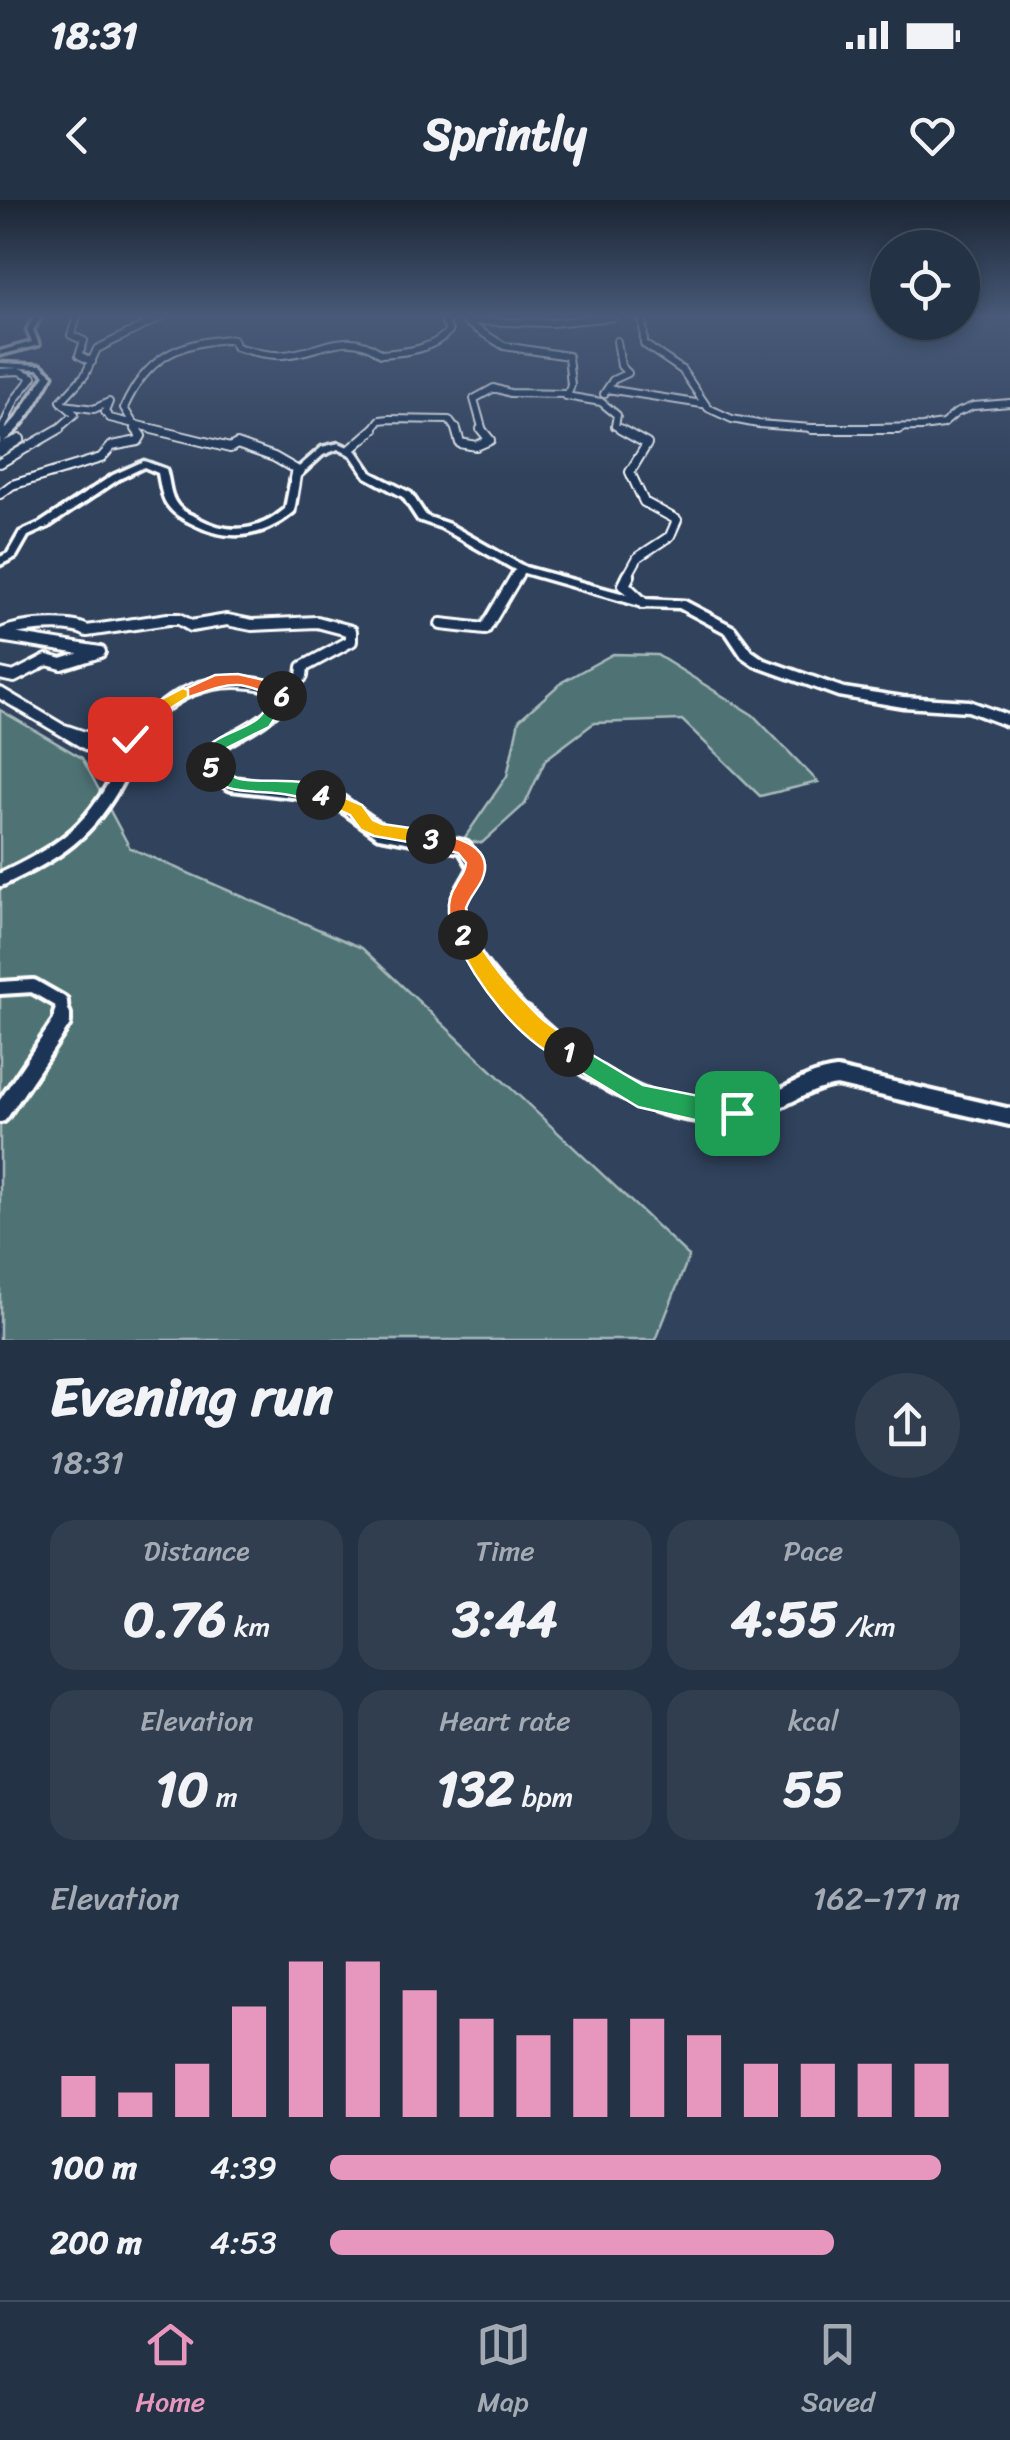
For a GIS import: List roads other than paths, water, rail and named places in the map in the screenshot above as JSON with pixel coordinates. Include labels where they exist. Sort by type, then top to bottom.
[{"type":"main road","points":[[0,443],[15,428],[25,407],[50,375],[44,370]]},
{"type":"main road","points":[[0,562],[12,555],[24,534],[44,525],[116,476],[144,464],[163,471],[164,489],[179,513],[210,530],[236,534],[257,531],[285,515],[293,505],[295,476],[326,448],[350,450],[369,475],[414,501],[422,518],[445,526],[522,568],[643,602],[681,604],[730,630],[747,654],[760,663],[843,693],[969,706],[1010,722]]},
{"type":"street","points":[[0,443],[16,398],[34,377],[14,370]]},
{"type":"street","points":[[0,464],[76,414],[61,401],[86,370]]},
{"type":"street","points":[[0,494],[12,485],[101,458],[112,446],[138,441],[141,436],[124,408],[148,370]]},
{"type":"street","points":[[566,370],[572,385],[564,398],[601,402],[617,415],[615,426],[647,444],[630,470],[644,502],[677,520],[670,536],[638,557],[636,569],[626,579],[624,585],[643,602]]},
{"type":"street","points":[[601,402],[612,380],[628,373],[625,370]]},
{"type":"street","points":[[682,370],[702,404]]},
{"type":"street","points":[[350,450],[380,420],[389,419],[449,420],[455,424],[460,443],[476,446],[490,440],[480,427],[474,399],[478,394],[494,388],[510,393],[568,394]]},
{"type":"street","points":[[606,389],[631,396],[660,396],[702,404],[732,420],[836,429],[932,426],[943,424],[951,414],[984,403],[1010,403]]},
{"type":"street","points":[[64,405],[94,410],[109,402],[106,414],[132,425],[230,448],[237,444],[274,457],[300,472]]},
{"type":"street","points":[[441,624],[485,628],[522,568]]},
{"type":"street","points":[[0,636],[21,625],[78,625],[87,632],[168,619],[179,619],[191,626],[227,620],[252,625],[317,622],[350,631],[351,642],[302,666],[302,676],[282,695]]},
{"type":"street","points":[[0,636],[100,652],[62,664],[47,660],[14,677],[0,674]]},
{"type":"street","points":[[0,694],[14,708],[90,739],[130,739],[166,704],[197,686],[220,679],[260,682],[276,688],[283,700],[264,722],[217,746],[210,754],[212,769],[220,778],[242,786],[273,786],[330,797],[356,810],[367,825],[380,831],[464,847],[476,867],[462,891],[458,918],[480,967],[534,1027],[638,1096],[717,1113],[737,1113],[762,1109],[825,1077],[837,1077],[1010,1117]]},
{"type":"street","points":[[0,880],[76,841],[106,804],[119,776],[108,758],[64,730]]},
{"type":"street","points":[[0,988],[33,986],[61,1002],[62,1022],[0,1114]]}]
